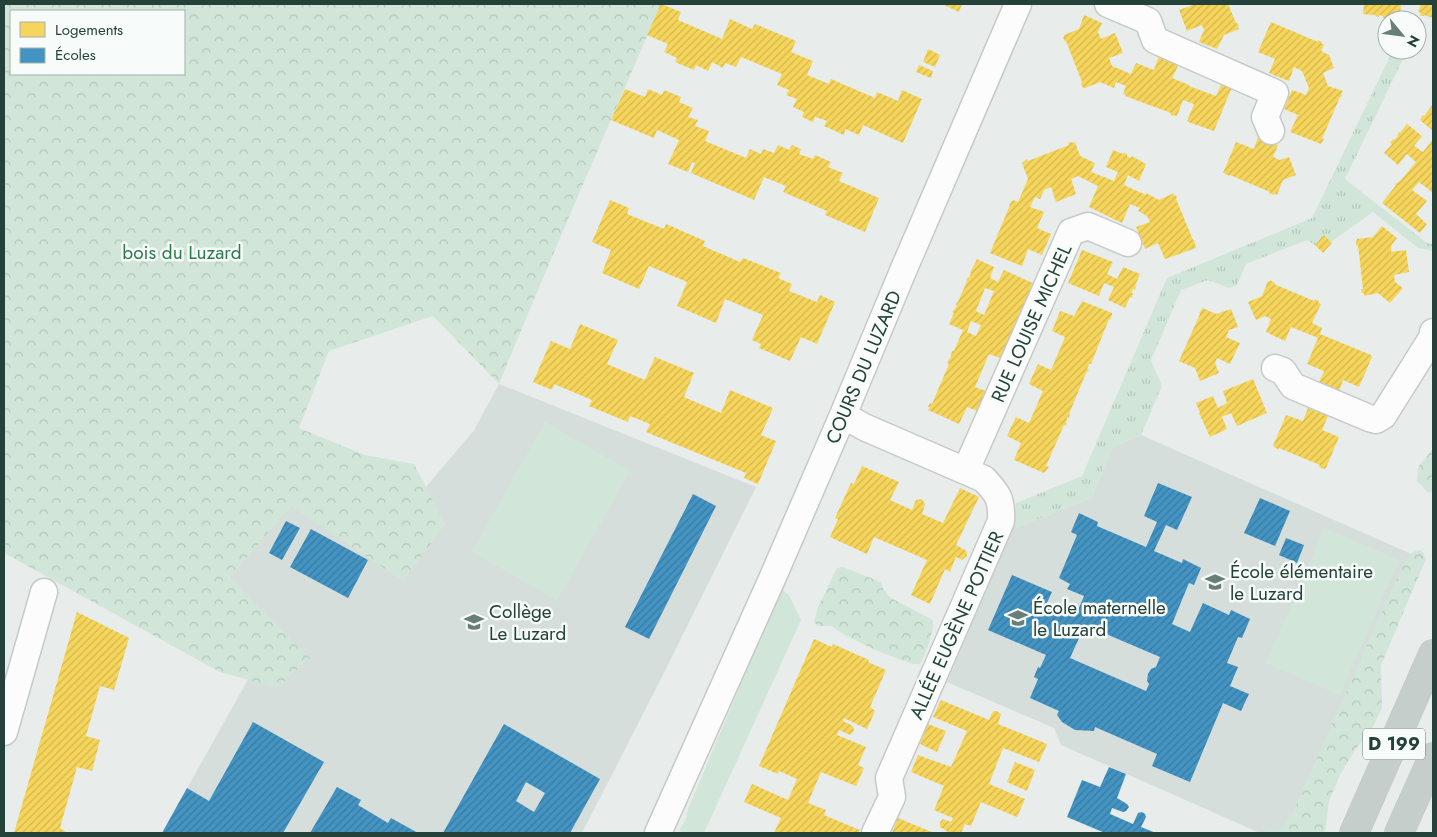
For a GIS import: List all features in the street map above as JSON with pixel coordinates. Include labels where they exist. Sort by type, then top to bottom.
[{"type":"highway","name":"D 199","points":[[1354,833],[1433,654]]},
{"type":"highway","name":"D 199","points":[[1399,833],[1433,757]]},
{"type":"street","name":"COURS DU LUZARD","points":[[658,833],[772,579],[1018,4]]},
{"type":"street","points":[[1108,4],[1152,12],[1155,40],[1275,93],[1265,117],[1271,130]]},
{"type":"street","name":"RUE LOUISE MICHEL","points":[[966,470],[1071,232],[1088,226],[1128,244]]},
{"type":"street","points":[[1275,368],[1283,371],[1293,386],[1369,418],[1376,420],[1383,416],[1394,417],[1432,338],[1433,332]]},
{"type":"street","name":"ALLÉE EUGÈNE POTTIER","points":[[843,415],[864,427],[984,479],[997,493],[1002,508],[1001,521],[889,778],[892,797],[875,833]]},
{"type":"street","points":[[4,732],[44,592]]},
{"type":"street","name":"COURS DU LUZARD","points":[[649,833],[704,729]]},
{"type":"shaded area","name":"Collège Le Luzard","points":[[499,384],[756,487],[582,833],[162,833],[251,674],[243,606],[228,573],[234,505],[414,501],[475,429]]},
{"type":"shaded area","points":[[1141,435],[1416,556],[1294,833],[1260,833],[1061,745],[1054,728],[947,682],[1012,529],[1091,498],[1113,447]]},
{"type":"green space","name":"bois du Luzard","points":[[4,4],[661,4],[499,384],[433,316],[329,351],[299,428],[365,455],[414,464],[445,524],[403,581],[291,506],[229,578],[310,658],[277,688],[220,672],[4,553]]},
{"type":"green space","points":[[1388,60],[1403,60],[1345,179],[1427,243],[1433,244],[1433,251],[1418,248],[1373,212],[1331,242],[1324,236],[1315,245],[1307,240],[1246,264],[1237,285],[1229,288],[1208,280],[1181,290],[1151,360],[1162,386],[1141,435],[1113,447],[1091,498],[1012,529],[1016,503],[1082,476],[1167,278],[1312,218]]},
{"type":"green space","points":[[545,422],[630,471],[557,600],[472,552]]},
{"type":"green space","points":[[1433,449],[1433,491],[1428,493],[1417,481],[1418,467]]},
{"type":"green space","points":[[1325,528],[1399,560],[1340,695],[1266,663]]},
{"type":"green space","points":[[1415,550],[1422,551],[1426,559],[1381,665],[1382,708],[1372,729],[1355,750],[1340,775],[1329,801],[1325,833],[1262,833],[1283,828],[1293,812],[1404,562]]},
{"type":"green space","points":[[843,567],[881,582],[884,591],[891,598],[933,620],[929,642],[920,664],[912,664],[875,650],[831,626],[818,626],[814,622],[818,607],[837,568]]},
{"type":"green space","points":[[781,589],[789,595],[801,620],[704,833],[681,833],[680,829],[686,819],[688,809]]},
{"type":"building: Logements","points":[[661,4],[681,12],[678,20],[722,39],[730,19],[752,29],[755,24],[796,41],[791,52],[813,61],[807,75],[829,84],[831,79],[875,98],[877,92],[898,101],[902,90],[922,99],[903,143],[863,125],[859,135],[845,129],[844,135],[824,126],[827,121],[815,117],[813,122],[802,117],[804,112],[793,107],[797,99],[786,95],[789,90],[777,85],[782,74],[741,57],[736,67],[725,63],[723,68],[712,62],[708,71],[696,65],[694,70],[675,62],[677,58],[664,52],[668,44],[647,35]]},
{"type":"building: Logements","points":[[942,4],[962,4],[959,12]]},
{"type":"building: Logements","points":[[1193,4],[1228,4],[1239,29],[1224,35],[1217,49],[1199,42],[1204,30],[1202,25],[1187,31],[1179,10]]},
{"type":"building: Logements","points":[[1364,4],[1401,4],[1401,10],[1377,10],[1377,16],[1363,14]]},
{"type":"building: Logements","points":[[1421,4],[1433,4],[1433,18],[1427,16],[1427,10],[1419,10]]},
{"type":"building: Logements","points":[[1084,15],[1102,23],[1098,32],[1101,39],[1115,33],[1123,53],[1109,58],[1112,66],[1131,74],[1136,63],[1154,70],[1159,56],[1179,64],[1172,78],[1189,86],[1216,96],[1222,83],[1232,87],[1214,131],[1187,121],[1194,104],[1183,100],[1177,116],[1173,116],[1170,115],[1171,113],[1125,96],[1123,94],[1126,86],[1116,82],[1114,88],[1100,82],[1085,88],[1082,87],[1082,82],[1063,37],[1079,29]]},
{"type":"building: Logements","points":[[1271,22],[1322,42],[1324,45],[1321,51],[1329,55],[1334,68],[1323,73],[1328,86],[1343,91],[1321,144],[1290,132],[1298,115],[1284,109],[1292,90],[1306,95],[1309,88],[1302,71],[1294,67],[1289,81],[1269,73],[1275,59],[1258,52]]},
{"type":"building: Logements","points":[[928,49],[940,55],[935,67],[923,62]]},
{"type":"building: Logements","points":[[919,65],[933,71],[931,78],[916,72]]},
{"type":"building: Logements","points":[[625,89],[645,97],[648,89],[662,95],[664,90],[681,97],[679,102],[693,108],[688,117],[698,120],[695,126],[709,131],[705,141],[746,158],[750,149],[761,154],[763,149],[774,153],[778,145],[789,150],[792,145],[801,149],[799,154],[813,159],[815,155],[831,162],[828,167],[843,173],[839,181],[879,198],[865,232],[825,215],[827,211],[783,192],[786,186],[764,177],[754,200],[691,173],[695,163],[692,162],[688,172],[668,164],[679,140],[657,130],[654,138],[611,120]]},
{"type":"building: Logements","points":[[1433,104],[1433,131],[1420,120]]},
{"type":"building: Logements","points":[[1407,124],[1422,136],[1414,146],[1423,152],[1433,139],[1433,193],[1419,182],[1412,190],[1427,201],[1416,214],[1427,224],[1420,233],[1382,203],[1395,184],[1400,181],[1416,162],[1407,154],[1398,165],[1384,153],[1392,144],[1390,143],[1393,139],[1398,136],[1399,132]]},
{"type":"building: Logements","points":[[1258,137],[1278,145],[1273,157],[1280,160],[1289,157],[1296,175],[1283,180],[1277,195],[1223,173],[1236,142],[1254,149]]},
{"type":"building: Logements","points":[[1075,142],[1080,156],[1095,163],[1091,172],[1114,181],[1118,172],[1106,167],[1113,150],[1127,154],[1131,158],[1132,156],[1146,164],[1139,181],[1128,175],[1124,185],[1159,200],[1174,193],[1196,248],[1165,259],[1158,243],[1145,249],[1136,227],[1150,222],[1147,216],[1138,211],[1140,208],[1130,204],[1122,223],[1089,207],[1098,186],[1078,176],[1071,179],[1076,194],[1056,202],[1051,187],[1044,190],[1040,199],[1035,197],[1030,207],[1044,212],[1037,228],[1051,234],[1042,255],[1028,249],[1022,266],[990,253],[1009,205],[1013,200],[1018,202],[1028,179],[1022,163],[1027,159],[1028,161],[1069,145],[1068,143]]},
{"type":"building: Logements","points":[[610,200],[629,208],[627,214],[664,229],[666,224],[705,241],[703,246],[740,262],[743,258],[781,273],[778,278],[792,284],[789,291],[817,302],[820,295],[835,302],[817,344],[801,337],[790,361],[759,348],[761,344],[752,340],[763,315],[725,299],[716,323],[677,306],[687,282],[649,266],[639,289],[602,273],[611,250],[592,242]]},
{"type":"building: Logements","points":[[1382,226],[1397,238],[1391,246],[1391,252],[1406,250],[1409,272],[1394,275],[1395,282],[1403,288],[1390,303],[1378,293],[1364,296],[1364,293],[1362,293],[1358,245],[1356,246],[1357,239],[1373,237]]},
{"type":"building: Logements","points":[[1324,235],[1332,243],[1323,253],[1315,245]]},
{"type":"building: Logements","points":[[1082,250],[1113,262],[1107,274],[1117,279],[1123,267],[1140,274],[1135,290],[1133,289],[1131,293],[1133,293],[1132,298],[1130,297],[1125,308],[1108,300],[1114,287],[1104,283],[1099,296],[1068,283]]},
{"type":"building: Logements","points":[[977,259],[994,267],[990,278],[998,282],[1004,270],[1035,284],[1003,359],[989,354],[975,387],[989,392],[980,412],[967,407],[959,424],[928,410],[930,407],[928,407],[930,403],[932,404],[949,364],[947,363],[952,351],[954,351],[963,330],[949,324],[954,313],[952,312],[957,306]],"holes":[[[985,288],[994,291],[984,315],[976,311]],[[971,321],[981,325],[976,336],[967,332]]]},
{"type":"building: Logements","points":[[1270,280],[1274,284],[1314,301],[1315,299],[1319,301],[1321,304],[1312,323],[1322,328],[1320,334],[1371,355],[1372,357],[1359,387],[1343,380],[1338,394],[1318,385],[1324,371],[1307,364],[1318,338],[1291,327],[1285,341],[1266,332],[1271,319],[1265,316],[1256,320],[1248,302],[1262,296]]},
{"type":"building: Logements","points":[[1082,301],[1112,313],[1112,315],[1091,364],[1089,364],[1087,369],[1089,370],[1086,373],[1069,418],[1067,417],[1066,426],[1064,425],[1046,466],[1049,467],[1044,473],[1014,460],[1021,443],[1007,436],[1016,417],[1029,423],[1043,391],[1029,384],[1038,364],[1051,370],[1065,337],[1052,331],[1060,311],[1074,316]]},
{"type":"building: Logements","points":[[1203,308],[1216,314],[1231,309],[1238,327],[1229,330],[1226,337],[1240,343],[1230,364],[1217,358],[1215,363],[1219,373],[1200,381],[1195,368],[1179,361],[1199,313]]},
{"type":"building: Logements","points":[[580,324],[618,340],[607,364],[645,380],[655,357],[694,373],[684,397],[721,413],[730,390],[773,408],[761,435],[776,441],[758,484],[744,478],[746,473],[646,432],[650,424],[630,416],[628,422],[589,406],[592,400],[554,384],[552,390],[533,382],[551,341],[570,349]]},
{"type":"building: Logements","points":[[1253,379],[1267,413],[1237,426],[1231,413],[1222,417],[1227,429],[1210,437],[1196,403],[1213,396],[1218,408],[1227,403],[1223,391]]},
{"type":"building: Logements","points":[[1308,408],[1328,416],[1322,430],[1339,437],[1324,469],[1319,467],[1320,465],[1273,446],[1286,415],[1303,421]]},
{"type":"building: Logements","points":[[862,466],[899,482],[890,500],[912,510],[916,500],[922,499],[925,504],[922,514],[943,523],[960,488],[979,497],[956,545],[965,550],[967,556],[962,560],[956,557],[950,572],[945,569],[930,604],[911,595],[927,560],[874,537],[867,554],[830,537],[838,519],[835,518],[851,483],[854,484]]},
{"type":"building: Logements","points":[[77,612],[129,638],[114,690],[100,686],[86,736],[100,740],[92,771],[77,767],[60,828],[67,833],[14,833]]},
{"type":"building: Logements","points":[[814,639],[832,647],[833,644],[886,670],[870,707],[875,711],[867,729],[844,718],[843,721],[853,726],[854,731],[850,735],[839,730],[837,735],[866,747],[858,765],[864,768],[856,786],[821,772],[808,803],[826,810],[824,815],[860,830],[858,833],[774,833],[781,818],[744,802],[752,784],[788,800],[797,779],[779,771],[778,774],[759,766]]},
{"type":"building: Logements","points":[[941,700],[989,720],[992,713],[997,711],[1001,714],[998,724],[1047,744],[1039,762],[1003,748],[989,784],[1025,799],[1017,817],[981,802],[971,826],[965,824],[961,833],[946,833],[947,831],[940,827],[940,822],[943,819],[951,822],[953,818],[934,810],[944,786],[911,772],[918,755],[951,767],[967,731],[933,717]]},
{"type":"building: Logements","points":[[928,724],[946,731],[937,752],[920,744]]},
{"type":"building: Logements","points":[[1015,762],[1035,770],[1027,791],[1007,782]]},
{"type":"building: Logements","points":[[898,818],[934,833],[892,833]]},
{"type":"building: Écoles","points":[[1158,483],[1192,497],[1177,530],[1166,525],[1154,551],[1182,563],[1183,559],[1201,568],[1194,585],[1189,583],[1172,624],[1190,632],[1203,603],[1229,615],[1231,610],[1250,619],[1242,638],[1238,637],[1227,663],[1238,667],[1230,686],[1249,694],[1241,711],[1223,703],[1190,782],[1152,766],[1157,754],[1095,727],[1094,731],[1075,730],[1062,722],[1057,715],[1059,711],[1030,698],[1038,679],[1034,677],[1046,655],[988,630],[1012,575],[1052,592],[1046,605],[1075,617],[1084,596],[1067,589],[1070,584],[1059,578],[1077,535],[1071,532],[1079,513],[1098,522],[1097,526],[1146,547],[1157,522],[1144,516]],"holes":[[[1085,625],[1160,657],[1156,667],[1151,669],[1148,674],[1147,681],[1149,684],[1146,691],[1070,658]]]},
{"type":"building: Écoles","points":[[693,494],[716,506],[649,639],[625,627]]},
{"type":"building: Écoles","points":[[1260,498],[1290,511],[1275,546],[1244,533]]},
{"type":"building: Écoles","points":[[286,521],[300,528],[282,560],[269,553]]},
{"type":"building: Écoles","points":[[311,529],[368,560],[348,598],[290,567]]},
{"type":"building: Écoles","points":[[1286,538],[1304,545],[1297,563],[1279,555]]},
{"type":"building: Écoles","points":[[253,722],[324,762],[283,833],[162,833],[187,788],[209,801]]},
{"type":"building: Écoles","points":[[504,724],[600,779],[570,833],[443,833]],"holes":[[[526,782],[545,793],[534,812],[516,801]]]},
{"type":"building: Écoles","points":[[1109,767],[1126,774],[1117,798],[1129,807],[1123,812],[1112,808],[1110,814],[1133,824],[1138,813],[1142,812],[1146,817],[1141,827],[1156,833],[1105,833],[1067,817],[1082,780],[1100,787]]},
{"type":"building: Écoles","points":[[337,787],[361,800],[358,805],[388,823],[391,818],[418,833],[310,833]]},
{"type":"place","name":"École élémentaire le Luzard","points":[[1215,582]]},
{"type":"place","name":"École maternelle le Luzard","points":[[1018,618]]},
{"type":"place","name":"Collège Le Luzard","points":[[474,622]]}]
